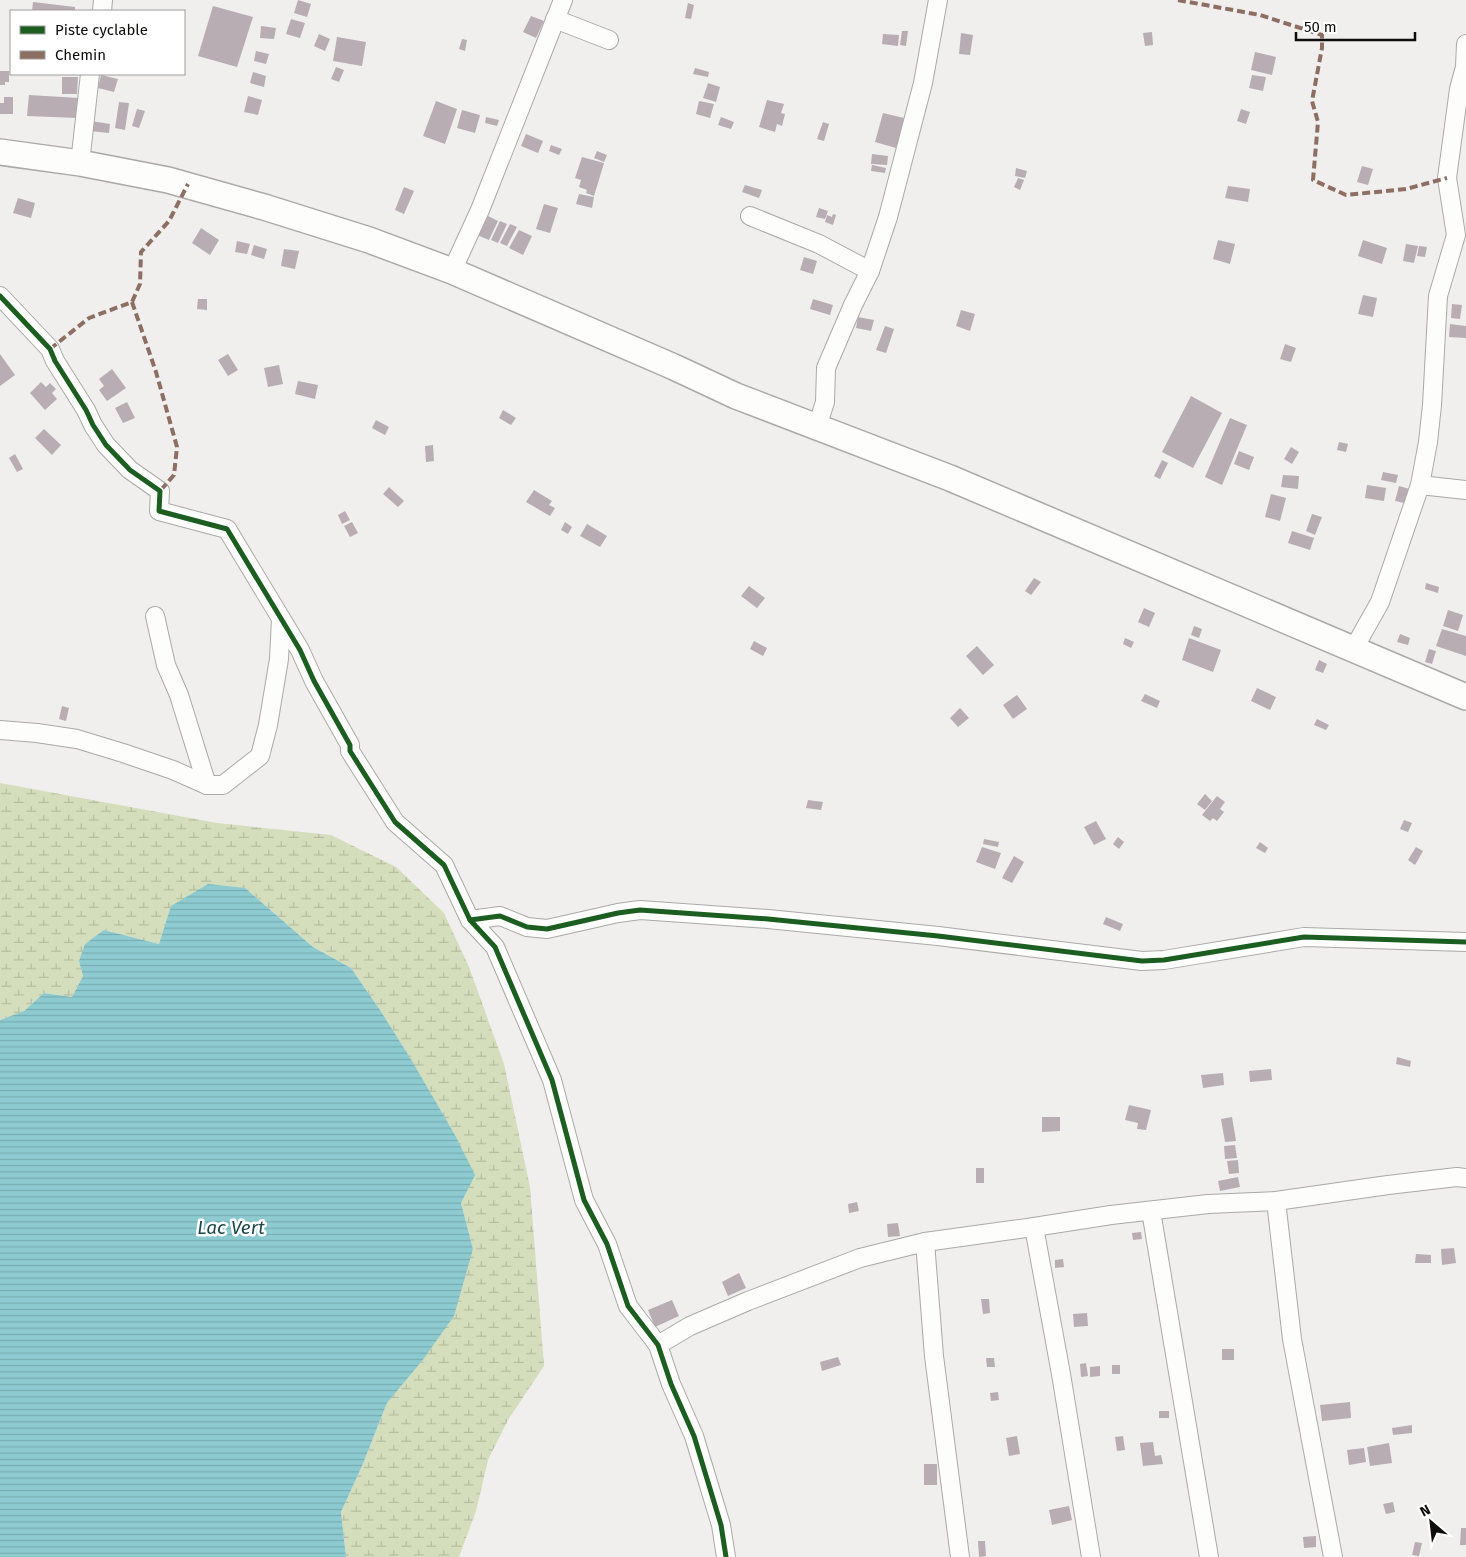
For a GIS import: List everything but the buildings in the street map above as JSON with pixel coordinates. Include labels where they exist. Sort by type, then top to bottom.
[{"type":"highway","points":[[0,152],[80,163],[168,180],[207,190],[369,240],[452,271],[674,367],[736,396],[950,478],[1466,697]]},
{"type":"street","points":[[452,271],[480,210],[537,61],[563,0]]},
{"type":"street","points":[[817,427],[825,402],[826,368],[870,271],[888,217],[923,83],[938,0]]},
{"type":"street","points":[[555,19],[609,40]]},
{"type":"street","points":[[1353,650],[1380,602],[1420,485],[1428,442],[1432,405],[1438,296],[1461,235],[1447,178],[1459,89],[1465,67],[1466,44]]},
{"type":"street","points":[[80,163],[90,75]]},
{"type":"street","points":[[750,216],[819,244],[870,271]]},
{"type":"street","points":[[0,296],[50,349],[55,361],[106,445],[130,470],[160,491],[159,511],[227,529],[300,650],[314,681],[350,745],[350,751],[395,822],[444,865],[470,920],[495,947],[552,1080],[584,1200],[607,1244],[628,1306],[658,1345],[671,1384],[694,1436],[721,1525],[726,1557]]},
{"type":"street","points":[[1420,485],[1466,490]]},
{"type":"street","points":[[155,616],[166,665],[185,712],[207,785]]},
{"type":"street","points":[[0,730],[37,733],[96,744],[173,770],[207,785],[223,785],[260,756],[268,725],[279,659],[280,619]]},
{"type":"street","points":[[470,920],[500,916],[527,927],[547,930],[618,913],[640,910],[768,919],[938,936],[1142,961],[1164,960],[1304,937],[1466,942]]},
{"type":"street","points":[[658,1345],[690,1326],[748,1301],[860,1258],[925,1242],[1111,1215],[1208,1204],[1276,1201],[1388,1185],[1466,1178]]},
{"type":"street","points":[[1276,1201],[1292,1339],[1333,1557]]},
{"type":"street","points":[[1151,1211],[1209,1557]]},
{"type":"street","points":[[1034,1227],[1061,1374],[1090,1557]]},
{"type":"street","points":[[925,1242],[934,1356],[960,1557]]},
{"type":"green space","points":[[0,783],[217,823],[331,835],[396,867],[444,913],[469,967],[504,1064],[530,1187],[544,1366],[508,1420],[488,1460],[476,1511],[459,1557],[346,1557],[341,1512],[387,1403],[422,1361],[473,1249],[461,1203],[455,1135],[380,1010],[351,968],[313,947],[245,888],[171,907],[159,944],[104,930],[79,961],[83,976],[72,997],[44,993],[24,1011],[0,1020]]},
{"type":"water","name":"Lac Vert","points":[[208,884],[245,888],[313,947],[351,968],[412,1061],[455,1135],[475,1175],[461,1203],[473,1249],[454,1316],[422,1361],[387,1403],[341,1512],[346,1557],[0,1557],[0,1020],[24,1011],[44,993],[72,997],[83,976],[79,961],[85,944],[104,930],[159,944],[171,906]]},
{"type":"marked path","points":[[1178,0],[1260,15],[1322,35],[1322,48],[1312,101],[1318,122],[1313,180],[1346,195],[1406,189],[1447,178]]},
{"type":"marked path","points":[[50,349],[89,318],[132,302],[140,284],[141,252],[169,221],[188,184]]},
{"type":"marked path","points":[[132,302],[156,372],[177,447],[174,475],[160,491]]},
{"type":"cycle path","points":[[0,296],[50,349],[55,361],[106,445],[130,470],[160,491],[159,511],[227,529],[300,650],[314,681],[350,745],[350,751],[395,822],[444,865],[470,920],[495,947],[552,1080],[584,1200],[607,1244],[628,1306],[658,1345],[671,1384],[694,1436],[721,1525],[726,1557]]},
{"type":"cycle path","points":[[470,920],[500,916],[527,927],[547,929],[640,910],[768,919],[938,936],[1142,961],[1164,960],[1304,937],[1466,942]]}]
